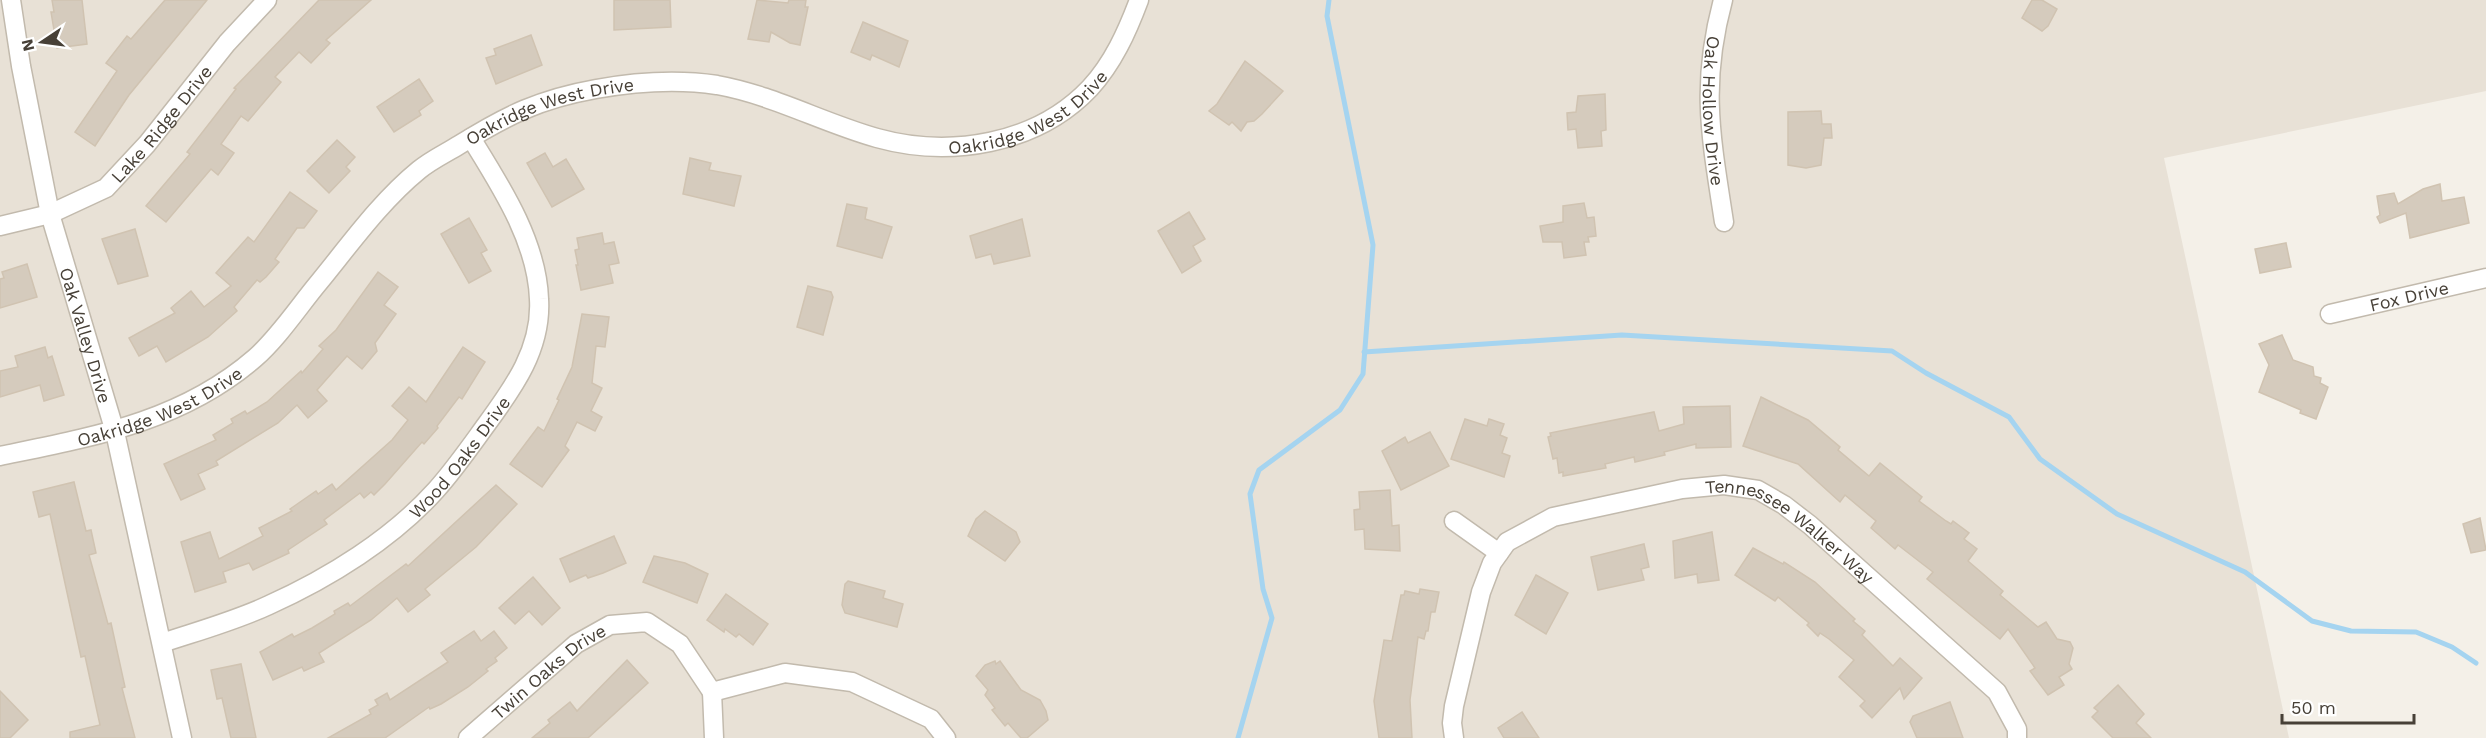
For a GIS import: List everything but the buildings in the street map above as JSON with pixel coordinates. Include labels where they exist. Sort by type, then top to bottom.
[{"type":"street","name":"Oak Valley Drive","points":[[11,0],[8,27],[50,214],[115,432],[182,738]]},
{"type":"street","name":"Lake Ridge Drive","points":[[0,226],[50,214],[94,196],[120,176],[227,43],[267,0]]},
{"type":"street","name":"Oakridge West Drive","points":[[0,456],[115,432],[197,400],[256,357],[384,204],[420,169],[516,111],[596,89],[644,83],[679,82],[717,86],[783,102],[876,138],[921,148],[952,149],[992,142],[1026,131],[1061,112],[1089,88],[1126,34],[1139,0]]},
{"type":"street","name":"Oak Hollow Drive","points":[[1723,0],[1712,39],[1708,99],[1724,222]]},
{"type":"street","name":"Wood Oaks Drive","points":[[162,643],[268,605],[332,572],[390,532],[437,489],[514,385],[532,349],[538,328],[539,298],[524,237],[499,183],[471,138]]},
{"type":"street","name":"Fox Drive","points":[[2330,314],[2486,278]]},
{"type":"street","name":"Tennessee Walker Way","points":[[1454,738],[1452,723],[1454,706],[1481,592],[1492,563],[1507,542],[1553,517],[1683,489],[1724,485],[1758,490],[1784,505],[1810,525],[1997,692],[2017,729],[2018,738]]},
{"type":"street","points":[[1454,521],[1499,553]]},
{"type":"street","name":"Twin Oaks Drive","points":[[468,738],[576,644],[610,626],[647,621],[680,644],[712,692]]},
{"type":"street","points":[[714,738],[712,692],[785,673],[852,682],[931,719],[946,738]]},
{"type":"shaded area","points":[[0,0],[2486,0],[2486,91],[2164,158],[2289,738],[0,738]]},
{"type":"waterway","points":[[1238,738],[1272,618],[1263,589],[1250,494],[1259,470],[1340,410],[1363,374],[1373,245],[1327,16],[1329,0]]},
{"type":"waterway","points":[[1364,352],[1622,335],[1892,351],[1926,373],[2009,417],[2040,459],[2117,514],[2245,572],[2312,621],[2351,631],[2416,632],[2452,647],[2476,663]]}]
